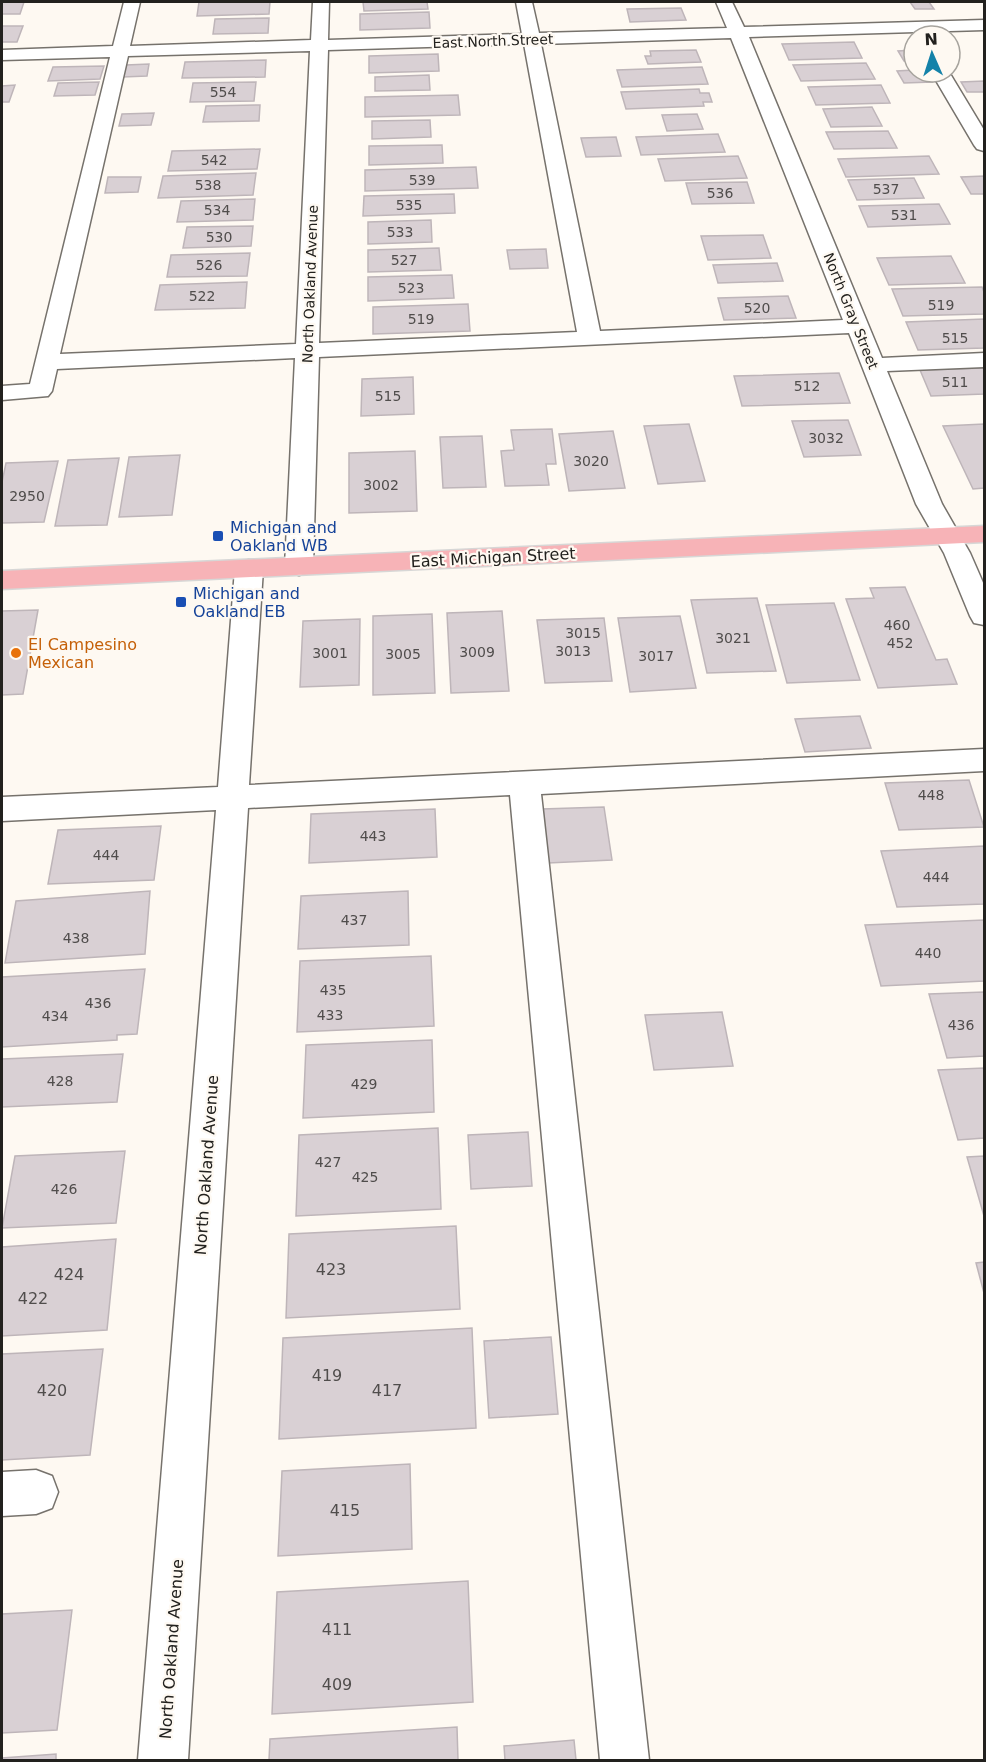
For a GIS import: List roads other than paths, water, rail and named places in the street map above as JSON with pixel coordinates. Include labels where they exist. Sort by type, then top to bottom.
[{"type":"main road","name":"East Michigan Street","points":[[2,580],[984,534]]},
{"type":"street","points":[[2,393],[40,392],[132,2]]},
{"type":"street","name":"North Oakland Avenue","points":[[299,566],[321,2]]},
{"type":"street","points":[[524,2],[590,338]]},
{"type":"street","name":"North Gray Street","points":[[724,2],[929,504],[963,565],[984,616]]},
{"type":"street","points":[[902,11],[910,24]]},
{"type":"street","name":"East North Street","points":[[962,27],[984,25]]},
{"type":"street","name":"East North Street","points":[[2,56],[737,34],[902,32]]},
{"type":"street","points":[[947,84],[984,145]]},
{"type":"street","points":[[47,362],[857,326]]},
{"type":"street","points":[[873,365],[984,360]]},
{"type":"street","name":"North Oakland Avenue","points":[[163,1761],[249,568]]},
{"type":"street","points":[[2,809],[984,760]]},
{"type":"street","points":[[524,783],[625,1761]]},
{"type":"place","name":"Michigan and Oakland WB","points":[[218,536]]},
{"type":"place","name":"Michigan and Oakland EB","points":[[181,602]]},
{"type":"place","name":"El Campesino Mexican","points":[[16,653]]}]
